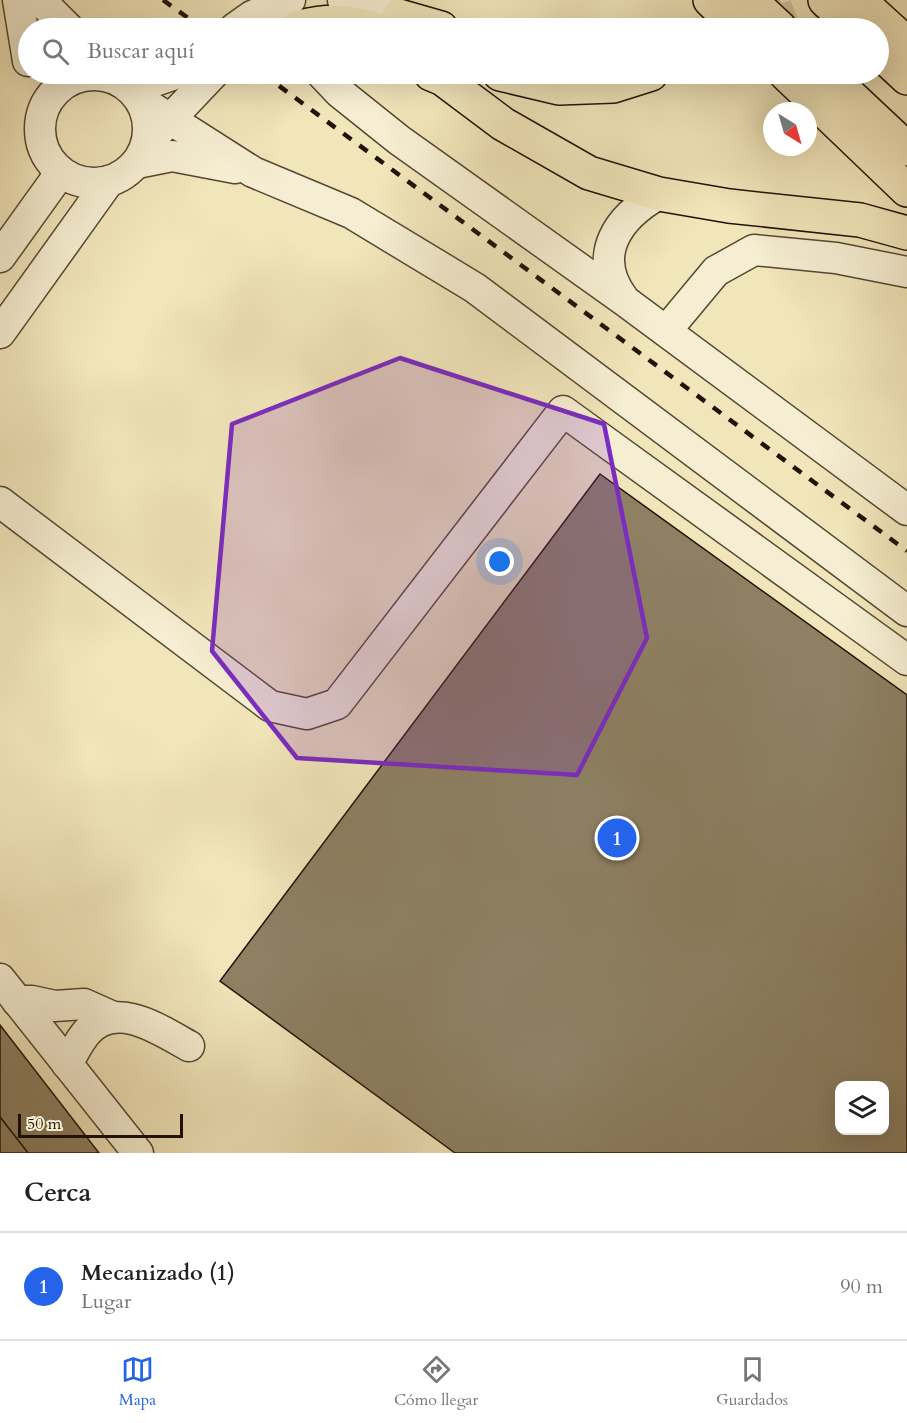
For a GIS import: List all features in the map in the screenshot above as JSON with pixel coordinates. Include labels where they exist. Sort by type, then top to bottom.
[{"type":"highway","points":[[710,0],[729,18]]},
{"type":"highway","points":[[750,0],[769,18]]},
{"type":"highway","points":[[825,0],[844,18]]},
{"type":"highway","points":[[859,0],[879,18]]},
{"type":"highway","points":[[372,18],[428,12],[437,18]]},
{"type":"highway","points":[[889,28],[907,44]]},
{"type":"highway","points":[[889,61],[907,78]]},
{"type":"highway","points":[[449,84],[503,124],[589,173],[659,194],[729,206],[860,220],[907,233]]},
{"type":"highway","points":[[542,84],[559,88],[619,84]]},
{"type":"highway","points":[[796,84],[907,190]]},
{"type":"highway","points":[[838,84],[907,149]]},
{"type":"lane","points":[[18,0],[21,18]]},
{"type":"lane","points":[[40,0],[58,18]]},
{"type":"lane","points":[[343,0],[400,14]]},
{"type":"lane","points":[[252,15],[268,18]]},
{"type":"lane","points":[[33,84],[42,144],[49,160],[61,172],[76,180],[92,184],[109,182],[125,174],[170,118],[192,84]]},
{"type":"lane","points":[[40,128],[43,110],[52,95],[65,84]]},
{"type":"lane","points":[[123,84],[170,118],[253,172],[351,213],[475,288],[907,611]]},
{"type":"lane","points":[[123,84],[147,114],[149,129],[142,154]]},
{"type":"lane","points":[[198,84],[202,113],[212,146]]},
{"type":"lane","points":[[331,84],[399,140],[625,301],[907,510]]},
{"type":"lane","points":[[142,154],[172,156],[253,172]]},
{"type":"lane","points":[[0,257],[61,172]]},
{"type":"lane","points":[[0,333],[109,182]]},
{"type":"lane","points":[[625,301],[608,269],[609,253],[617,231],[629,215],[641,204],[659,194]]},
{"type":"lane","points":[[666,331],[716,271],[754,250],[837,258],[907,272]]},
{"type":"lane","points":[[0,502],[270,706],[307,714],[337,704],[563,411],[907,660]]},
{"type":"lane","points":[[9,990],[32,1001],[55,1006],[84,1004],[113,1017],[137,1019],[189,1046]]},
{"type":"lane","points":[[9,990],[138,1153]]},
{"type":"lane","points":[[67,1064],[87,1032],[97,1024],[113,1017]]},
{"type":"highlighted area","points":[[400,358],[604,424],[647,638],[577,775],[297,758],[212,651],[232,424]]},
{"type":"building","points":[[600,474],[907,695],[907,1153],[455,1153],[220,981]]},
{"type":"building","points":[[0,1025],[99,1153],[28,1153],[0,1117]]},
{"type":"building","points":[[0,1117],[28,1153],[0,1153]]},
{"type":"tunnel","points":[[736,18],[780,0]]},
{"type":"tunnel","points":[[791,18],[835,0]]},
{"type":"railway","points":[[163,0],[188,18]]},
{"type":"railway","points":[[277,84],[907,551]]},
{"type":"place","name":"Mecanizado (1)","points":[[617,838]]}]
